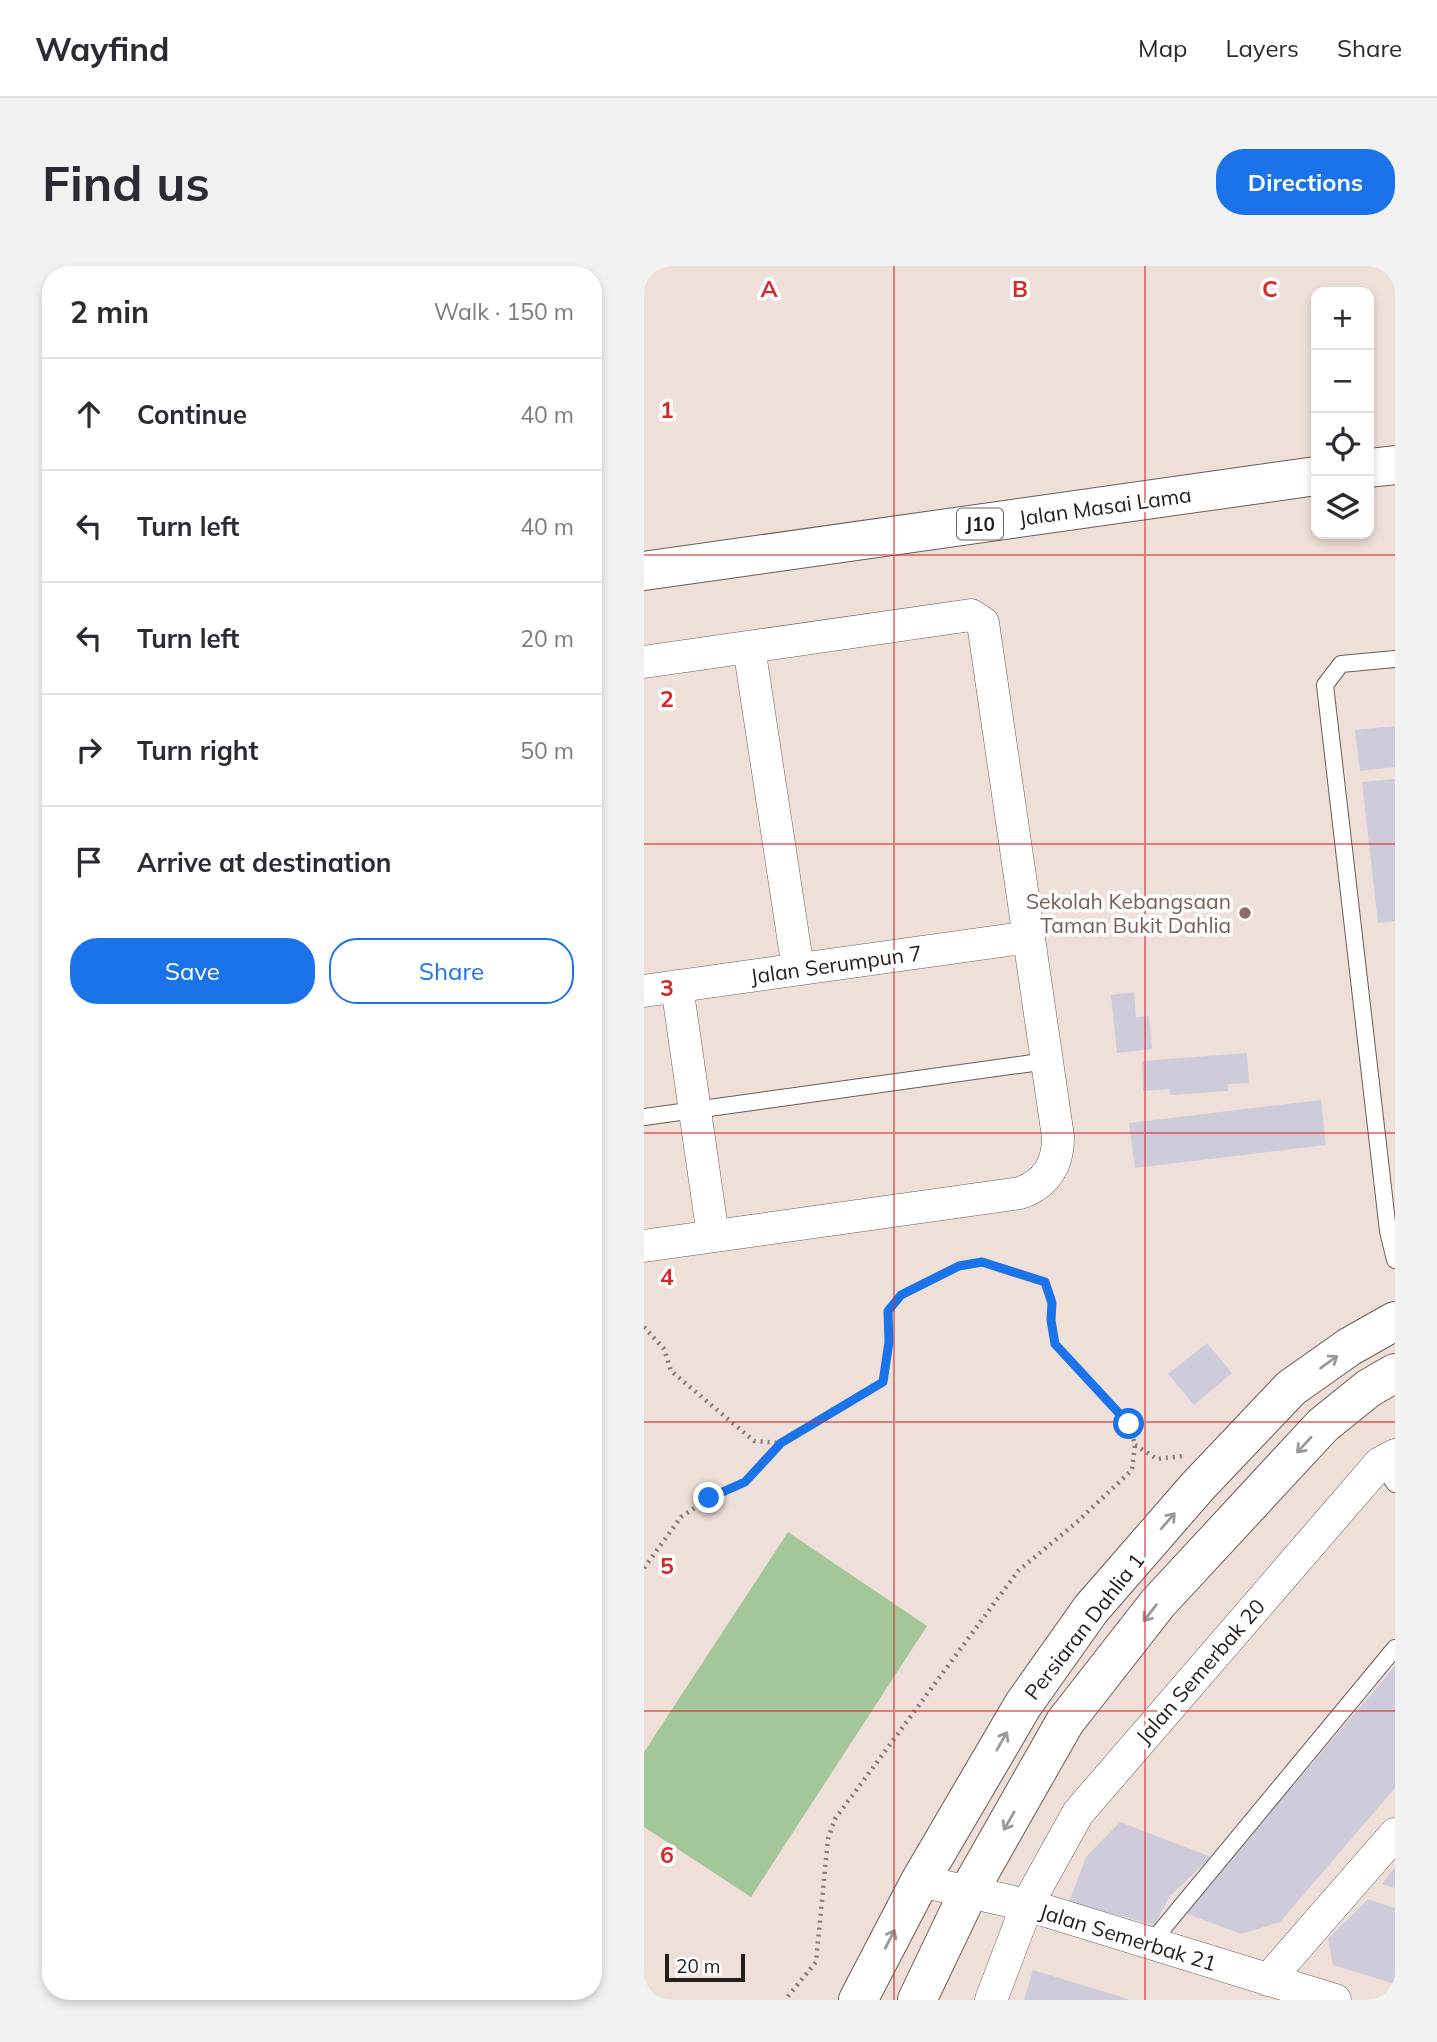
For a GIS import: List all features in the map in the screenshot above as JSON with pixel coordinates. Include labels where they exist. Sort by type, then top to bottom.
[{"type":"street","points":[[1374,467],[1395,465]]},
{"type":"street","name":"Jalan Masai Lama","points":[[644,571],[1311,477]]},
{"type":"street","points":[[644,662],[971,615],[983,623],[1058,1149],[1055,1163],[1046,1177],[1032,1189],[1020,1193],[644,1245]]},
{"type":"street","points":[[749,647],[798,969]]},
{"type":"street","name":"Jalan Serumpun 7","points":[[644,990],[1029,937]]},
{"type":"street","points":[[677,986],[713,1236]]},
{"type":"street","name":"Persiaran Dahlia 1","points":[[858,2000],[920,1881],[1023,1705],[1091,1609],[1198,1486],[1292,1388],[1349,1347],[1395,1321]]},
{"type":"street","name":"Persiaran Dahlia 1","points":[[917,2000],[969,1891],[1065,1722],[1158,1603],[1323,1425],[1369,1388],[1395,1373]]},
{"type":"street","name":"Jalan Semerbak 20","points":[[991,2000],[1027,1905],[1078,1813],[1390,1467]]},
{"type":"street","points":[[1268,1980],[1395,1834]]},
{"type":"street","name":"Jalan Semerbak 21","points":[[920,1881],[1027,1905],[1335,2000]]},
{"type":"lane","points":[[1395,659],[1341,664],[1325,685],[1388,1231],[1395,1260]]},
{"type":"lane","points":[[644,1117],[1047,1061]]},
{"type":"lane","points":[[1150,1944],[1395,1648]]},
{"type":"path","points":[[644,1568],[681,1517],[709,1498],[745,1482],[781,1443],[883,1382],[889,1342],[888,1311],[901,1295],[959,1266],[982,1262],[1045,1282],[1052,1303],[1051,1320],[1055,1344],[1129,1424],[1135,1445],[1132,1470],[1077,1522],[1018,1571],[835,1819],[828,1839],[816,1962],[785,2000]]},
{"type":"path","points":[[644,1327],[664,1349],[671,1371],[754,1441],[781,1443]]},
{"type":"green space","points":[[788,1532],[927,1626],[751,1897],[644,1827],[644,1752]]},
{"type":"building","points":[[1395,726],[1395,767],[1360,771],[1355,730]]},
{"type":"building","points":[[1395,779],[1395,921],[1378,923],[1362,782]]},
{"type":"building","points":[[1134,992],[1136,1017],[1149,1016],[1152,1049],[1117,1053],[1111,995]]},
{"type":"building","points":[[1247,1053],[1249,1083],[1228,1084],[1228,1091],[1170,1095],[1170,1089],[1143,1091],[1142,1061]]},
{"type":"building","points":[[1321,1100],[1326,1145],[1135,1168],[1129,1123]]},
{"type":"building","points":[[1207,1343],[1232,1373],[1194,1405],[1168,1374]]},
{"type":"building","points":[[1395,1666],[1395,1788],[1280,1922],[1241,1934],[1185,1913]]},
{"type":"building","points":[[1120,1822],[1211,1857],[1169,1897],[1155,1925],[1069,1902],[1086,1857]]},
{"type":"building","points":[[1395,1867],[1395,1888],[1382,1884]]},
{"type":"building","points":[[1368,1899],[1395,1908],[1395,1984],[1333,1965],[1328,1939]]},
{"type":"building","points":[[1033,1970],[1128,1999],[1128,2000],[1024,2000]]},
{"type":"place","name":"Sekolah Kebangsaan Taman Bukit Dahlia","points":[[1245,913]]},
{"type":"route","points":[[709,1498],[745,1482],[781,1443],[883,1382],[889,1342],[888,1311],[901,1295],[959,1266],[982,1262],[1045,1282],[1052,1303],[1051,1320],[1055,1344],[1129,1424]]}]
